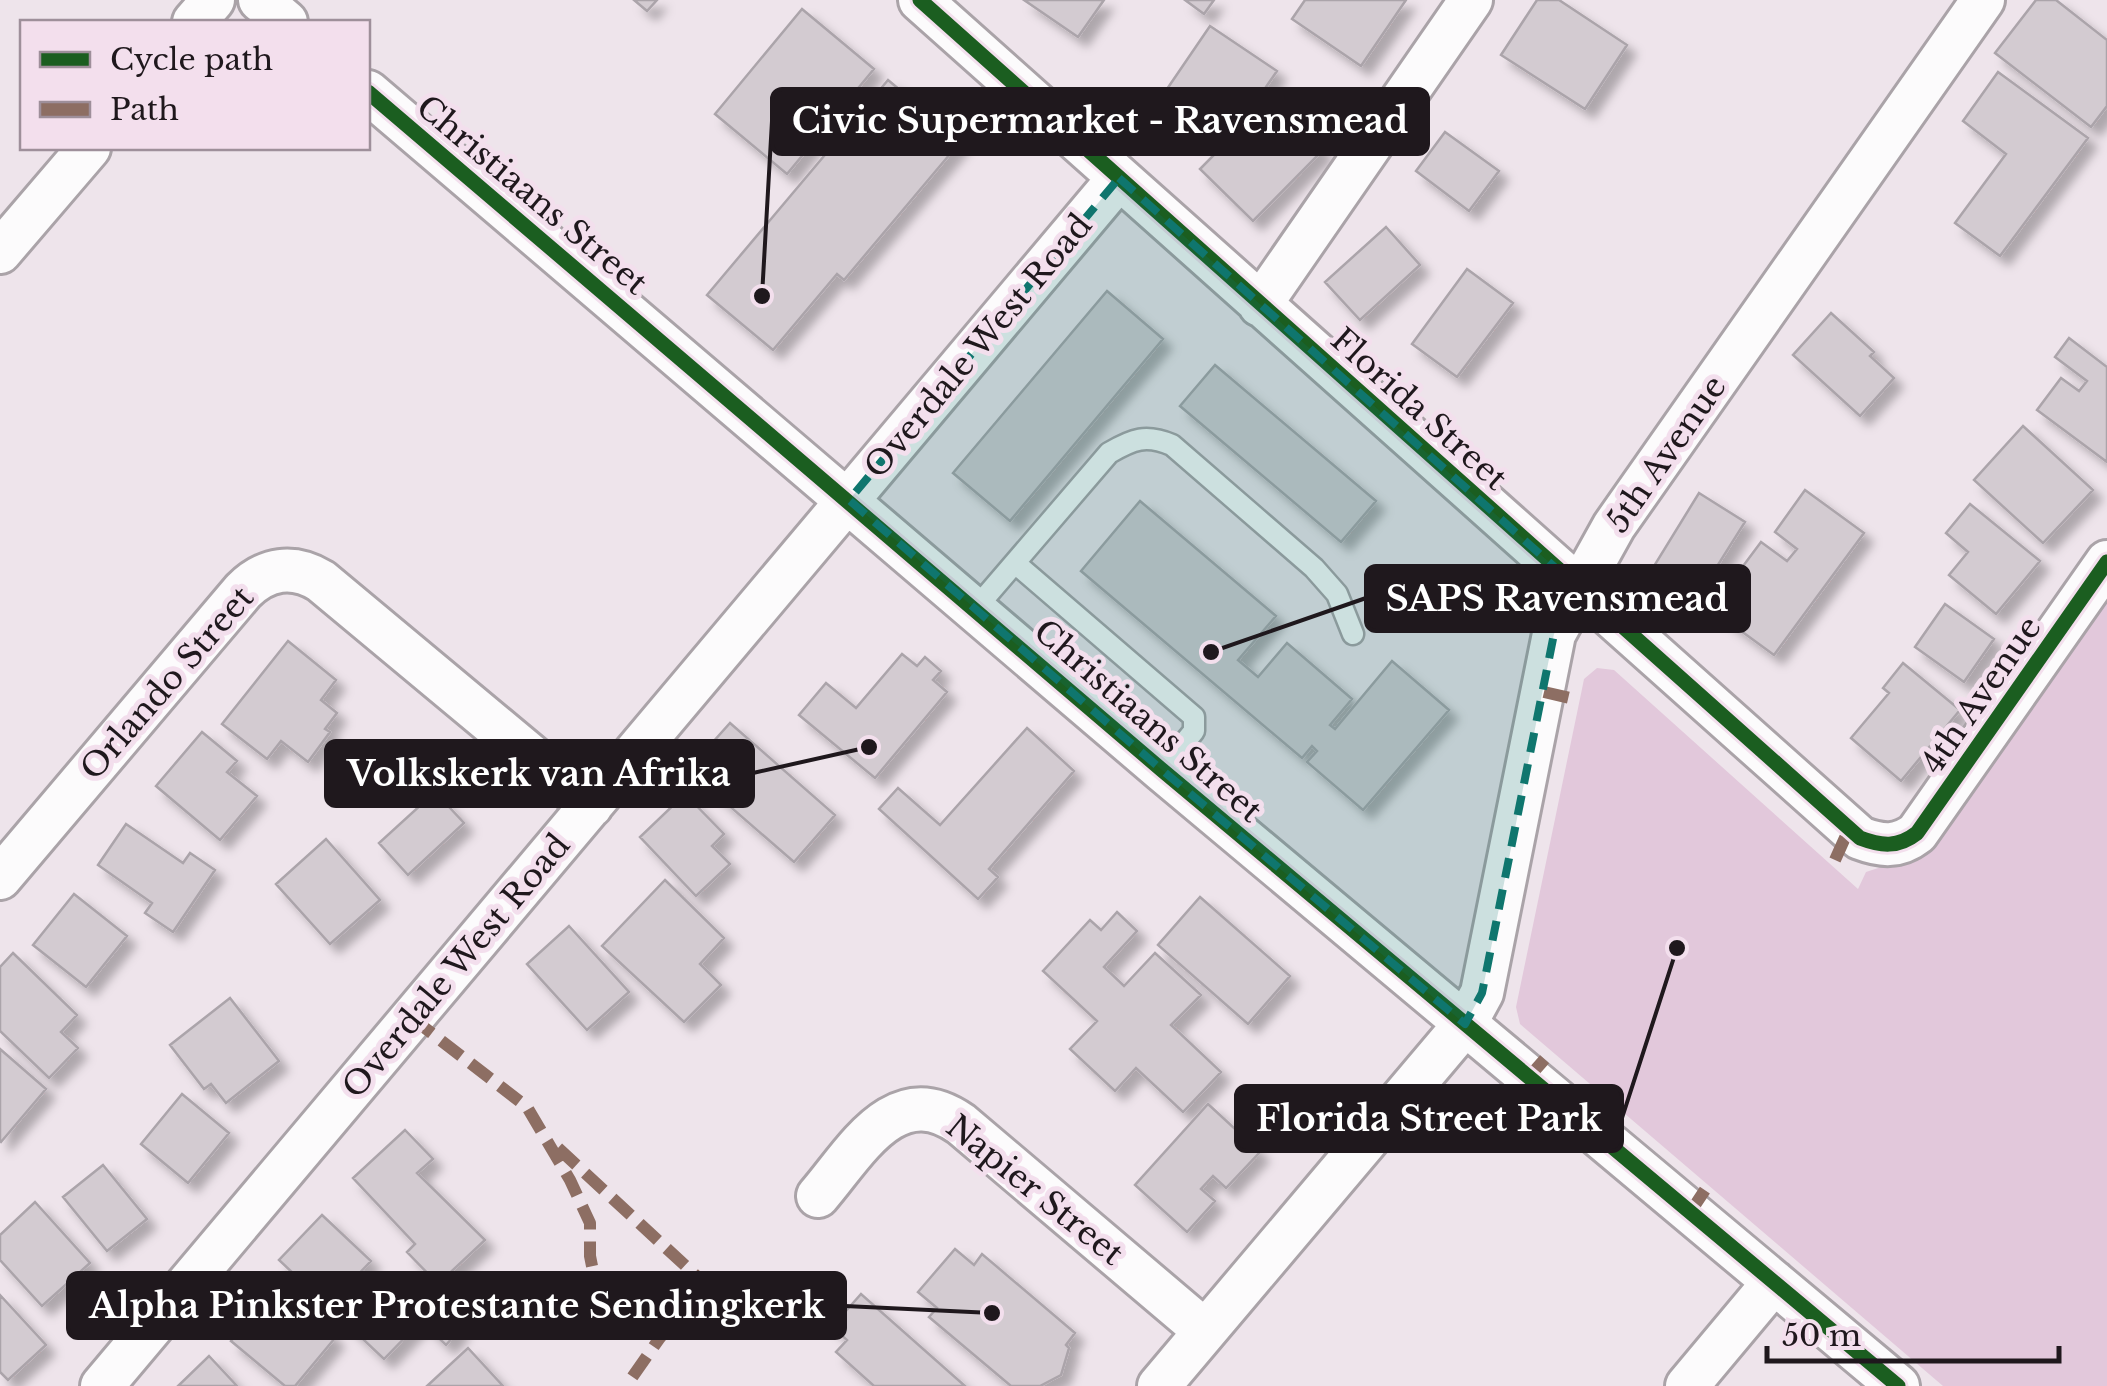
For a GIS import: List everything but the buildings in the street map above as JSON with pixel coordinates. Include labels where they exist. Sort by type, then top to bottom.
[{"type":"street","points":[[196,20],[214,0]]},
{"type":"street","points":[[260,0],[284,20]]},
{"type":"street","points":[[1260,304],[1471,0]]},
{"type":"street","name":"5th Avenue","points":[[1159,1386],[1465,1024],[1482,993],[1554,634],[1614,526],[1983,0]]},
{"type":"street","name":"Florida Street","points":[[939,7],[1118,178],[1848,831],[1873,843],[1889,845]]},
{"type":"street","name":"Christiaans Street","points":[[370,94],[1162,770],[1898,1386]]},
{"type":"street","points":[[0,252],[86,150]]},
{"type":"street","name":"Overdale West Road","points":[[102,1386],[1118,178]]},
{"type":"street","name":"4th Avenue","points":[[1889,845],[1906,842],[1926,823],[2107,562]]},
{"type":"street","name":"Orlando Street","points":[[0,878],[243,591],[265,574],[278,570],[308,574],[321,581],[592,806]]},
{"type":"street","name":"Napier Street","points":[[818,1196],[879,1125],[905,1110],[935,1110],[961,1124],[1205,1331]]},
{"type":"street","points":[[1687,1386],[1774,1282]]},
{"type":"lane","points":[[976,608],[1109,452],[1133,439],[1154,437],[1172,445],[1314,568],[1337,594],[1352,634]]},
{"type":"lane","points":[[1015,563],[1194,717],[1194,731],[1162,770]]},
{"type":"highlighted area","points":[[1119,178],[1578,588],[1554,634],[1482,993],[1465,1024],[1162,770],[849,500]]},
{"type":"shaded area","points":[[2107,595],[2107,1386],[1943,1386],[1520,1024],[1516,1007],[1584,679],[1597,668],[1614,670],[1858,889],[1866,872],[1924,853]]},
{"type":"marked path","points":[[1544,692],[1574,699]]},
{"type":"marked path","points":[[1835,860],[1848,831]]},
{"type":"marked path","points":[[412,1018],[527,1107],[570,1180],[590,1223],[595,1281],[610,1299],[659,1339],[626,1386]]},
{"type":"marked path","points":[[1528,1078],[1552,1051]]},
{"type":"marked path","points":[[558,1148],[704,1283],[659,1339]]},
{"type":"marked path","points":[[1691,1211],[1705,1190]]},
{"type":"cycle path","points":[[920,0],[1860,838],[1889,844],[1917,833],[2107,562]]},
{"type":"cycle path","points":[[370,94],[1162,770],[1898,1386]]},
{"type":"place","name":"Civic Supermarket - Ravensmead","points":[[762,296]]},
{"type":"place","name":"SAPS Ravensmead","points":[[1211,652]]},
{"type":"place","name":"Volkskerk van Afrika","points":[[869,747]]},
{"type":"place","name":"Florida Street Park","points":[[1677,948]]},
{"type":"place","name":"Alpha Pinkster Protestante Sendingkerk","points":[[992,1313]]}]
